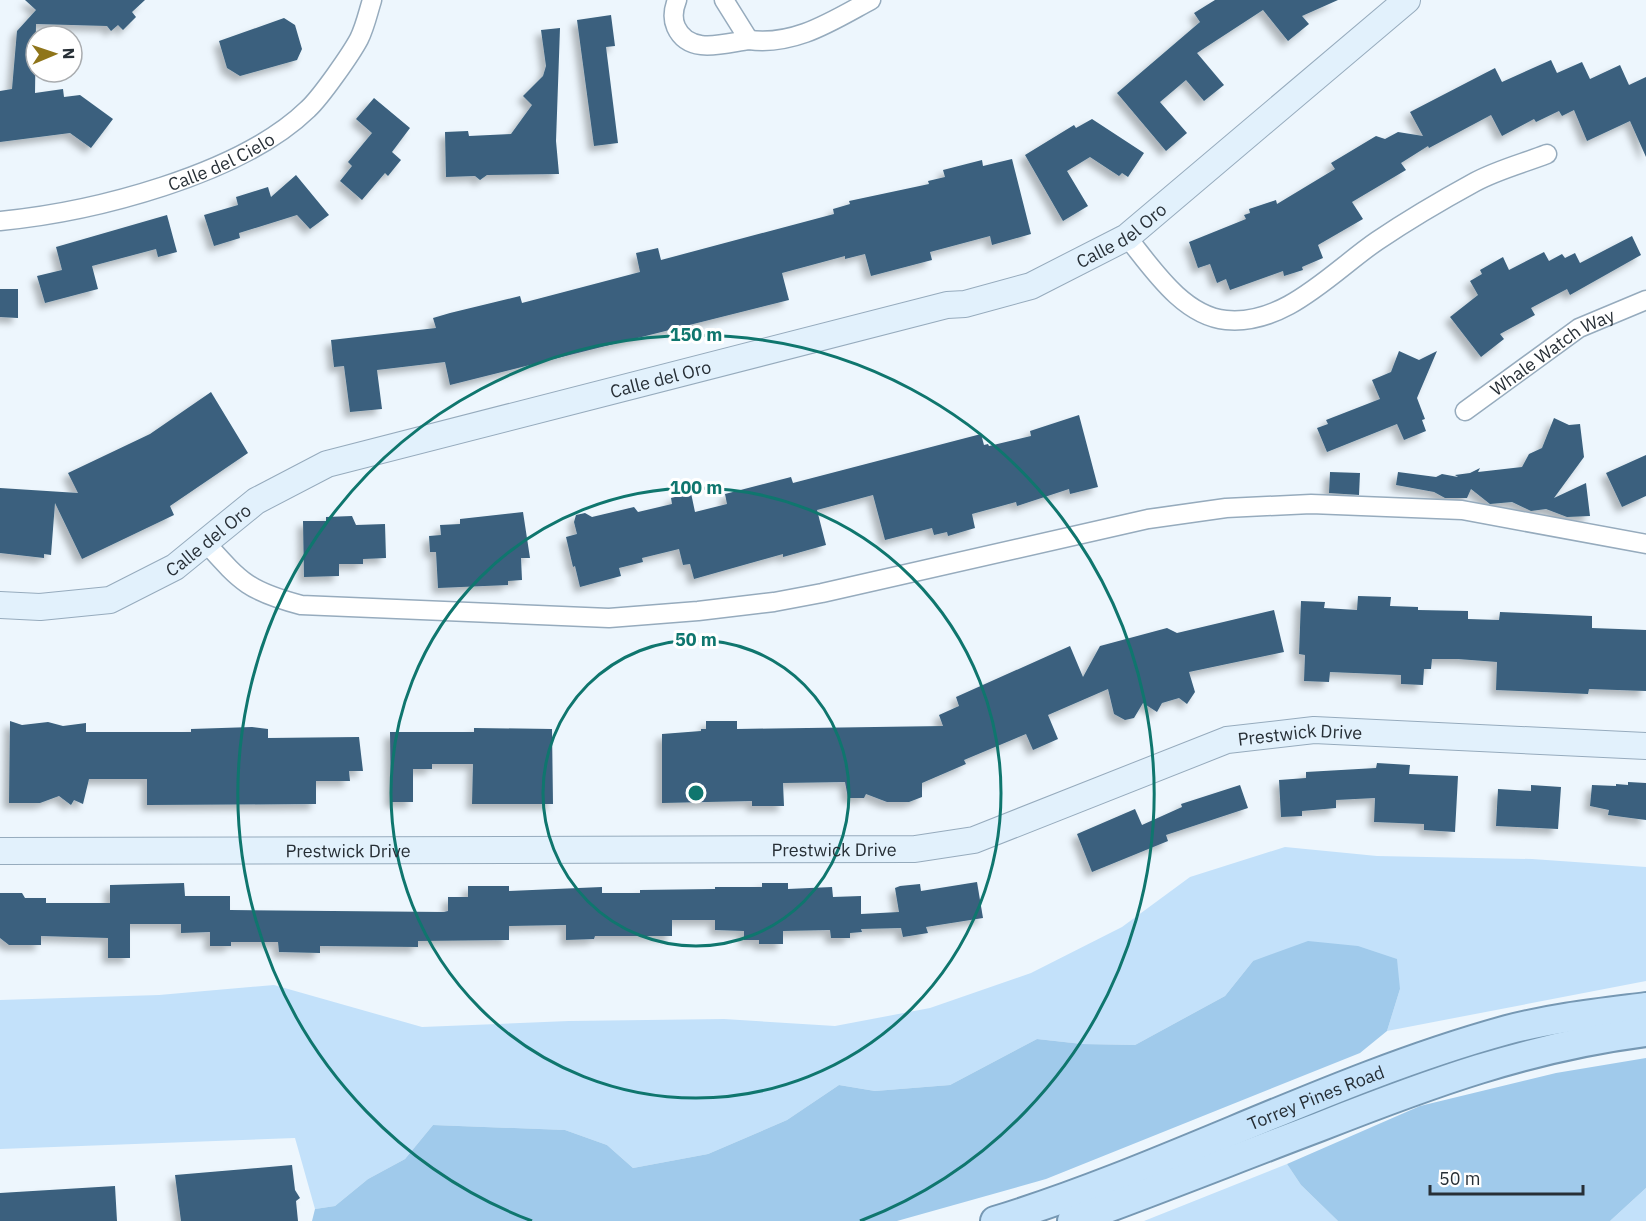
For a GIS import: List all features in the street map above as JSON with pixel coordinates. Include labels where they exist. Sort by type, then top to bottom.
[{"type":"main road","name":"Torrey Pines Road","points":[[995,1221],[1119,1176],[1415,1060],[1508,1030],[1579,1015],[1646,1007]]},
{"type":"main road","name":"Torrey Pines Road","points":[[1072,1221],[1410,1091],[1489,1064],[1599,1038],[1646,1032]]},
{"type":"street","name":"Calle del Cielo","points":[[0,221],[51,216],[158,188],[249,153],[309,109],[358,39],[372,0]]},
{"type":"street","points":[[677,0],[674,20],[678,30],[694,44],[705,46],[749,40],[767,43],[807,34],[871,0]]},
{"type":"street","points":[[724,0],[749,40]]},
{"type":"street","name":"Calle del Oro","points":[[0,605],[40,607],[110,600],[175,567],[256,501],[327,464],[947,305],[965,304],[1031,286],[1126,237],[1407,0]]},
{"type":"street","points":[[1126,237],[1166,285],[1197,311],[1226,320],[1258,317],[1289,306],[1378,240],[1476,181],[1547,154]]},
{"type":"street","name":"Whale Watch Way","points":[[1465,411],[1579,328],[1646,300]]},
{"type":"street","points":[[205,542],[242,582],[270,597],[301,605],[609,618],[774,602],[1148,519],[1226,508],[1311,504],[1462,510],[1646,544]]},
{"type":"street","name":"Prestwick Drive","points":[[0,851],[915,849],[974,840],[1227,740],[1314,730],[1646,746]]},
{"type":"shaded area","points":[[1285,847],[1377,856],[1532,859],[1646,867],[1646,981],[1387,1031],[1400,989],[1253,961],[1225,996],[1135,1045],[1082,1044],[1037,1039],[950,1085],[875,1091],[839,1085],[787,1120],[708,1154],[633,1168],[607,1145],[565,1130],[433,1125],[405,1159],[368,1179],[335,1206],[315,1209],[295,1138],[0,1149],[0,1000],[159,995],[274,985],[422,1027],[569,1021],[724,1019],[835,1026],[930,1008],[1031,973],[1122,927],[1190,877]]},
{"type":"shaded area","points":[[1308,941],[1358,946],[1397,959],[1400,989],[1387,1031],[1360,1053],[1046,1179],[897,1221],[312,1221],[315,1209],[335,1206],[368,1179],[405,1159],[433,1125],[565,1130],[607,1145],[633,1168],[708,1154],[787,1120],[839,1085],[875,1091],[950,1085],[1037,1039],[1082,1044],[1135,1045],[1225,996],[1253,961]]},
{"type":"shaded area","points":[[1646,1058],[1646,1188],[1610,1221],[1338,1221],[1301,1185],[1287,1164],[1420,1106],[1556,1073]]},
{"type":"shaded area","points":[[1287,1164],[1301,1185],[1338,1221],[1144,1221]]},
{"type":"shaded area","points":[[1646,1188],[1646,1221],[1610,1221]]},
{"type":"building","points":[[25,0],[145,0],[132,12],[136,17],[123,30],[118,25],[111,31],[107,26],[84,24],[24,24],[24,84],[35,84],[35,93],[63,89],[64,97],[80,95],[113,119],[91,148],[70,133],[0,142],[0,91],[12,89],[17,31],[36,10]]},
{"type":"building","points":[[1215,0],[1338,0],[1302,16],[1309,24],[1288,41],[1263,10],[1197,53],[1224,85],[1204,101],[1186,80],[1160,102],[1187,133],[1166,151],[1117,93],[1200,22],[1194,13]]},
{"type":"building","points":[[611,15],[615,46],[606,47],[618,143],[594,146],[577,20]]},
{"type":"building","points":[[284,18],[295,25],[302,49],[297,60],[240,76],[227,68],[219,41]]},
{"type":"building","points":[[560,28],[556,141],[559,174],[487,175],[480,180],[475,176],[446,177],[445,132],[468,131],[469,136],[511,134],[532,105],[523,96],[543,76],[546,66],[541,30]]},
{"type":"building","points":[[1551,60],[1557,73],[1582,62],[1590,79],[1620,65],[1629,85],[1646,77],[1646,157],[1630,121],[1587,141],[1574,110],[1562,116],[1559,111],[1536,122],[1534,119],[1502,136],[1491,115],[1429,148],[1428,146],[1401,163],[1406,170],[1352,202],[1363,219],[1318,245],[1323,258],[1302,267],[1303,270],[1284,276],[1283,271],[1230,290],[1226,279],[1217,283],[1210,264],[1198,268],[1189,242],[1246,219],[1244,215],[1250,213],[1249,209],[1276,200],[1277,204],[1335,169],[1331,163],[1376,136],[1385,139],[1398,132],[1423,136],[1410,112],[1495,68],[1502,82]]},
{"type":"building","points":[[374,98],[410,128],[392,152],[401,160],[388,176],[385,173],[362,200],[340,181],[352,166],[348,162],[372,133],[356,119]]},
{"type":"building","points":[[1092,119],[1144,153],[1128,177],[1122,173],[1119,176],[1090,157],[1067,171],[1088,206],[1063,221],[1025,155],[1074,125],[1076,128]]},
{"type":"building","points":[[1012,159],[1031,234],[992,245],[990,236],[930,252],[932,260],[871,276],[865,254],[845,259],[845,256],[782,273],[789,300],[450,385],[445,362],[377,370],[382,409],[350,412],[344,366],[334,367],[331,340],[436,328],[433,318],[450,313],[520,296],[522,303],[640,272],[636,253],[658,248],[661,260],[834,214],[833,209],[850,204],[849,201],[929,184],[928,181],[945,177],[943,170],[982,160],[983,166]]},
{"type":"building","points":[[296,175],[329,215],[310,229],[297,215],[239,233],[240,238],[214,246],[204,215],[238,205],[236,197],[268,187],[271,197]]},
{"type":"building","points":[[167,215],[177,252],[158,257],[156,249],[92,266],[98,289],[45,303],[37,276],[62,270],[56,247]]},
{"type":"building","points":[[1632,236],[1641,255],[1570,295],[1567,289],[1531,308],[1535,315],[1500,334],[1504,339],[1481,357],[1450,317],[1478,295],[1470,281],[1482,274],[1480,270],[1503,257],[1509,270],[1544,252],[1549,261],[1562,254],[1565,258],[1575,253],[1580,263]]},
{"type":"building","points":[[0,289],[18,289],[18,318],[0,317]]},
{"type":"building","points":[[1399,351],[1419,360],[1437,351],[1417,398],[1425,419],[1422,420],[1426,431],[1404,440],[1397,424],[1327,452],[1317,428],[1328,424],[1326,420],[1380,399],[1372,380],[1391,372]]},
{"type":"building","points":[[211,392],[248,453],[170,506],[174,515],[82,559],[55,503],[51,555],[44,554],[44,558],[0,553],[0,488],[78,493],[68,473],[150,434]]},
{"type":"building","points":[[1079,415],[1098,487],[1070,494],[1069,489],[1017,506],[1016,502],[972,514],[975,528],[948,536],[947,532],[934,535],[932,528],[885,540],[873,495],[817,510],[826,545],[783,557],[783,554],[694,579],[690,564],[683,565],[679,549],[642,558],[643,562],[619,568],[621,576],[580,587],[575,566],[573,567],[566,537],[577,534],[574,522],[576,515],[585,513],[592,517],[634,507],[638,512],[672,504],[671,498],[691,493],[695,512],[727,504],[725,494],[791,477],[793,483],[981,434],[984,445],[989,446],[1031,436],[1030,431]]},
{"type":"building","points":[[1554,418],[1569,425],[1580,424],[1584,457],[1554,498],[1586,483],[1590,516],[1567,517],[1546,509],[1531,511],[1512,502],[1490,504],[1471,489],[1467,498],[1445,498],[1434,492],[1396,485],[1398,472],[1436,477],[1442,474],[1458,477],[1455,475],[1470,473],[1480,468],[1478,472],[1522,467],[1529,454],[1542,448]]},
{"type":"building","points":[[1646,455],[1646,496],[1622,507],[1606,473]]},
{"type":"building","points":[[1330,472],[1360,473],[1359,495],[1329,493]]},
{"type":"building","points":[[523,512],[530,558],[521,558],[522,580],[508,581],[508,585],[438,588],[436,552],[430,552],[429,536],[441,535],[440,525],[460,524],[460,519]]},
{"type":"building","points":[[352,516],[356,525],[385,524],[386,558],[363,559],[363,564],[339,564],[339,576],[304,577],[303,521],[326,521],[326,517]]},
{"type":"building","points":[[1358,596],[1391,597],[1390,606],[1418,607],[1418,610],[1468,611],[1468,619],[1499,620],[1500,612],[1592,616],[1592,628],[1646,630],[1646,691],[1589,689],[1588,694],[1496,690],[1497,662],[1458,659],[1432,659],[1431,669],[1424,669],[1423,685],[1401,684],[1401,675],[1330,672],[1329,682],[1304,681],[1305,655],[1299,654],[1301,601],[1325,602],[1324,608],[1357,610]]},
{"type":"building","points":[[1274,610],[1284,652],[1189,672],[1195,692],[1187,704],[1179,698],[1162,703],[1157,712],[1143,703],[1134,718],[1125,720],[1114,714],[1108,689],[1048,715],[1058,739],[1033,750],[1026,734],[964,760],[966,764],[922,783],[922,797],[909,802],[887,802],[866,794],[864,798],[848,798],[845,782],[783,783],[784,806],[752,806],[752,801],[662,803],[662,734],[701,731],[701,729],[706,729],[706,721],[737,721],[737,729],[943,726],[939,715],[959,706],[956,697],[1070,646],[1083,677],[1100,646],[1167,628],[1177,633]]},
{"type":"building","points":[[10,721],[22,725],[48,722],[63,726],[86,723],[86,732],[191,732],[191,729],[252,727],[268,729],[268,738],[359,737],[363,771],[349,771],[350,781],[316,781],[316,804],[147,805],[147,779],[89,779],[83,804],[74,800],[71,805],[59,796],[40,803],[9,803]]},
{"type":"building","points":[[474,728],[552,729],[553,804],[472,804],[473,764],[432,764],[432,769],[413,769],[413,802],[391,802],[390,732],[474,732]]},
{"type":"building","points":[[1377,763],[1410,765],[1409,774],[1458,776],[1455,832],[1424,830],[1424,824],[1374,822],[1375,798],[1336,800],[1336,808],[1302,811],[1302,816],[1281,817],[1279,780],[1306,778],[1306,772],[1376,768]]},
{"type":"building","points":[[1628,782],[1646,783],[1646,820],[1608,815],[1609,810],[1590,806],[1592,785],[1628,785]]},
{"type":"building","points":[[1240,785],[1248,808],[1166,835],[1168,841],[1092,872],[1077,834],[1135,809],[1142,825],[1182,807],[1181,804]]},
{"type":"building","points":[[1531,785],[1561,787],[1558,829],[1496,826],[1498,789],[1531,791]]},
{"type":"building","points":[[977,882],[983,918],[926,927],[928,933],[903,937],[901,928],[861,929],[862,932],[850,933],[850,938],[831,938],[830,930],[783,931],[783,944],[759,944],[759,940],[744,940],[744,931],[715,930],[715,920],[672,920],[672,936],[595,936],[594,939],[566,940],[566,925],[509,926],[509,940],[418,941],[418,947],[320,946],[320,953],[279,952],[278,942],[231,942],[231,946],[210,946],[210,932],[181,933],[181,924],[130,924],[130,958],[108,958],[108,938],[41,936],[41,945],[9,945],[0,938],[0,893],[22,893],[25,898],[46,898],[46,903],[110,903],[110,885],[184,883],[185,896],[230,896],[230,910],[444,912],[448,911],[448,897],[468,897],[468,886],[509,886],[509,891],[602,887],[602,893],[640,893],[640,890],[762,887],[762,883],[788,883],[788,889],[832,887],[833,897],[861,896],[861,914],[899,912],[895,888],[900,886],[920,884],[921,891]]},
{"type":"building","points":[[292,1165],[295,1190],[300,1198],[296,1201],[298,1221],[181,1221],[175,1175]]},
{"type":"building","points":[[115,1186],[117,1221],[0,1221],[0,1193]]}]
